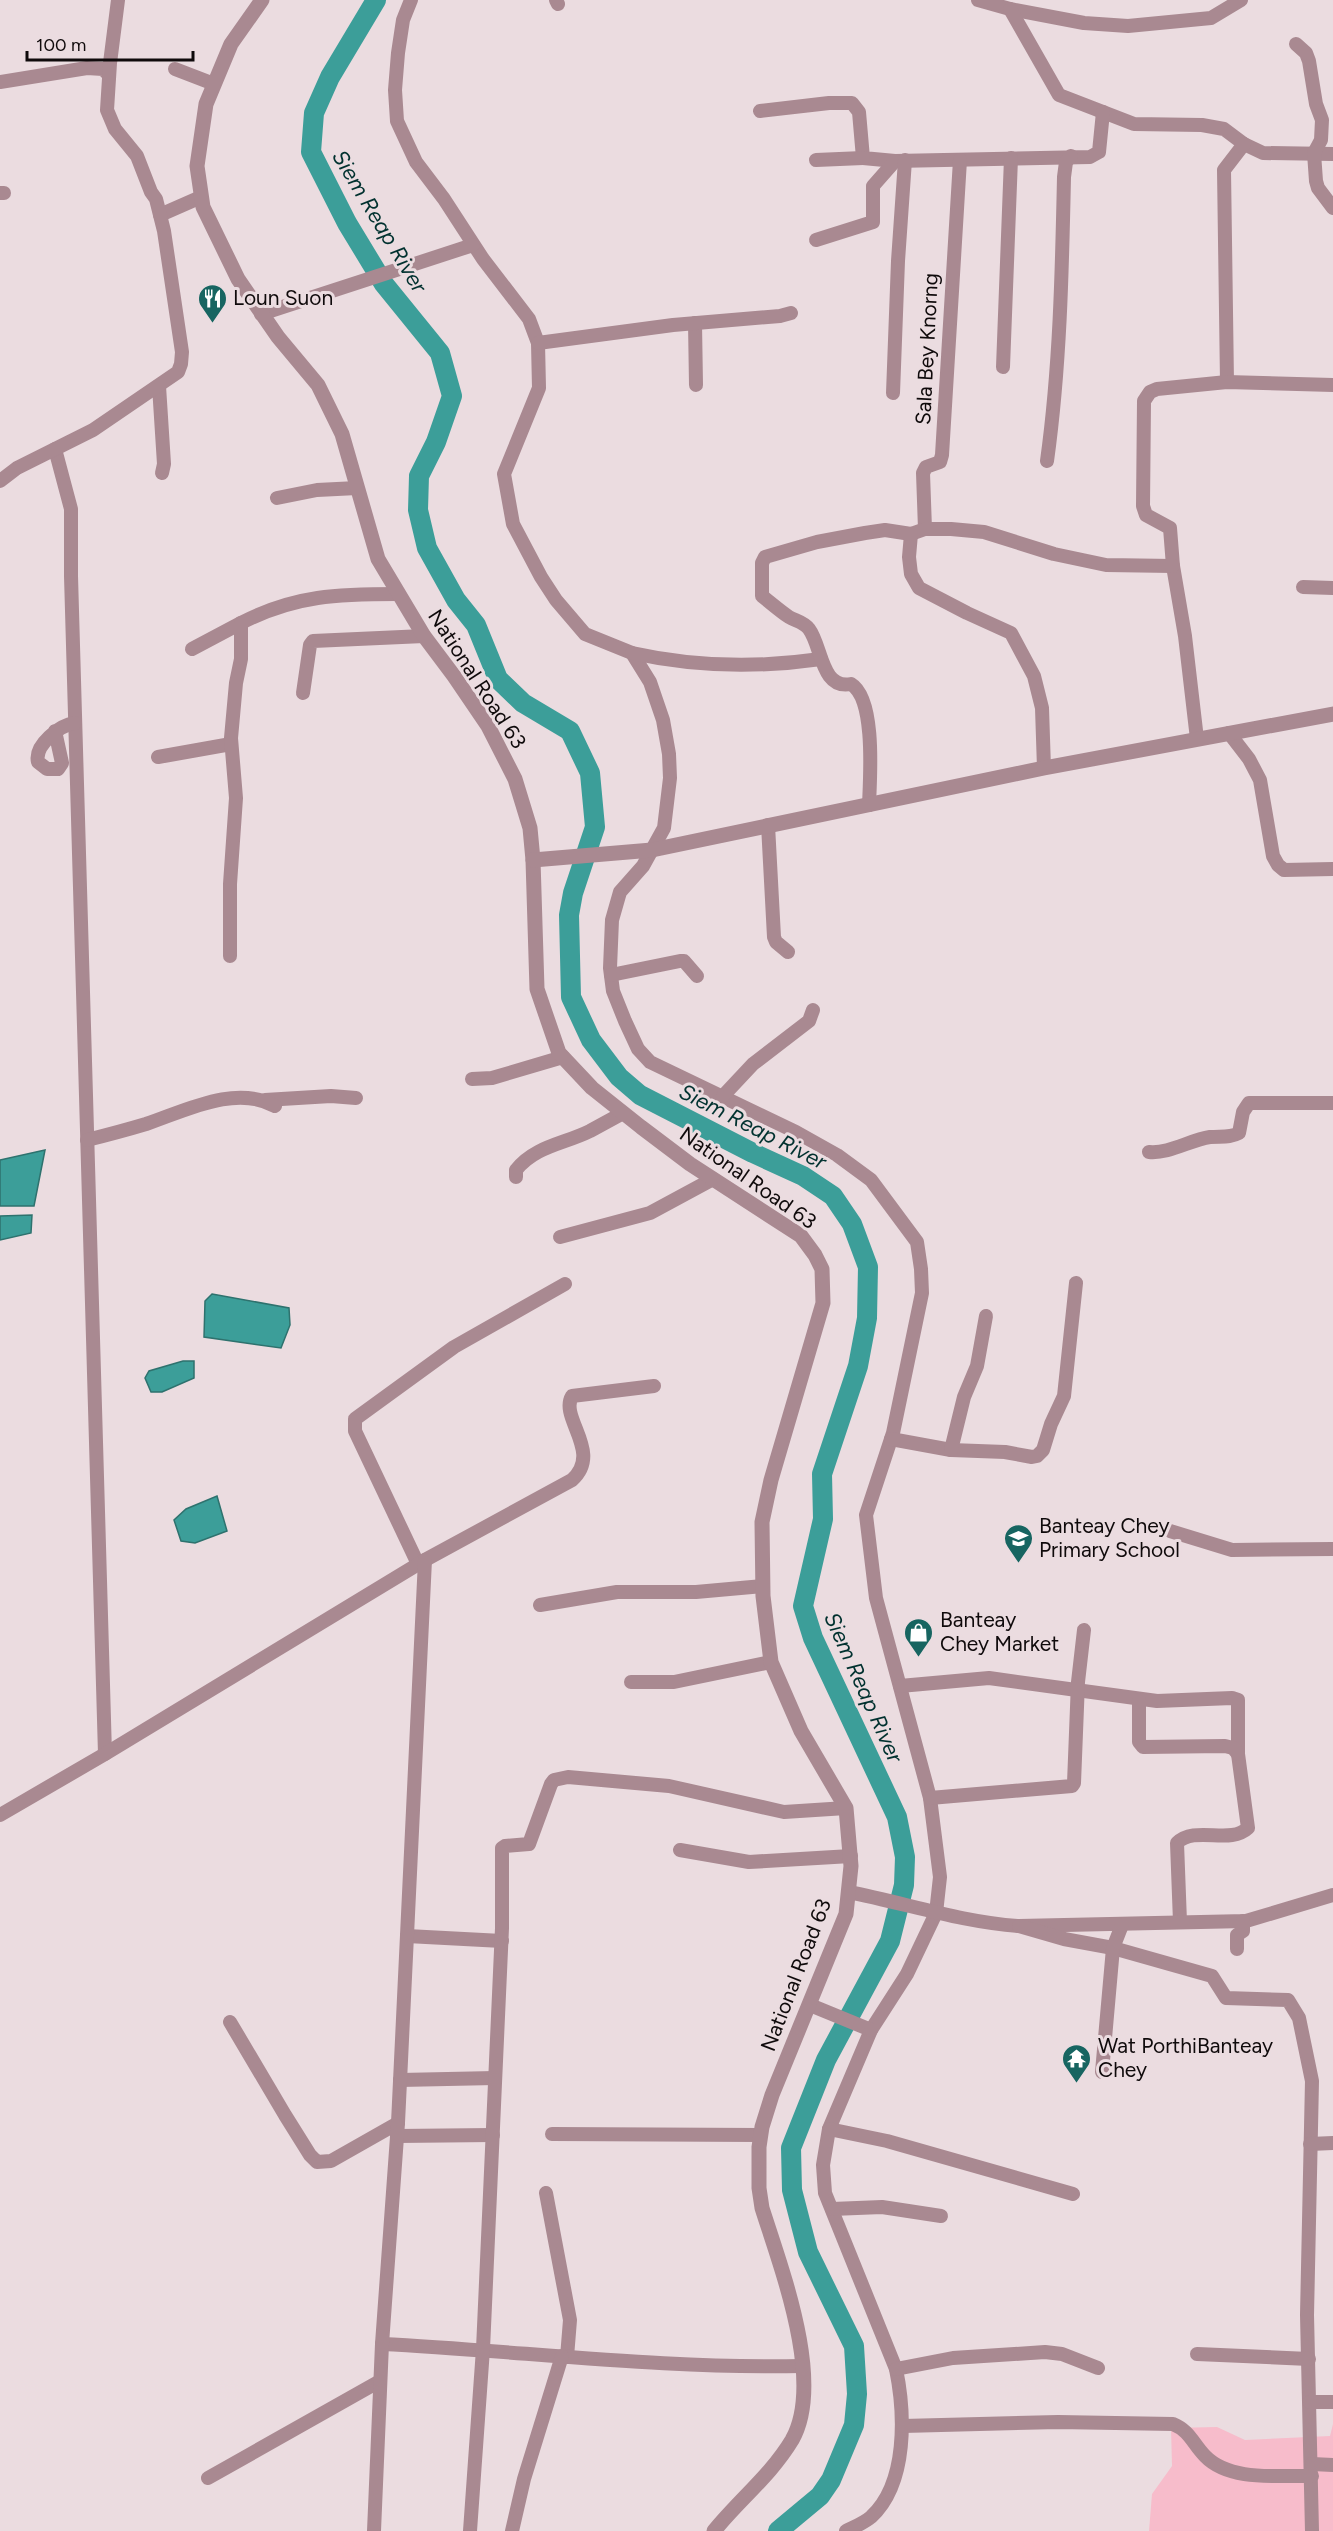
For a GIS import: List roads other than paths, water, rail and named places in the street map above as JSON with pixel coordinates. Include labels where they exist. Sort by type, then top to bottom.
[{"type":"street","points":[[0,481],[17,468],[93,430],[178,372],[181,364],[182,352],[160,215],[137,156],[115,129],[107,110],[118,0]]},
{"type":"street","name":"National Road 63","points":[[262,0],[231,44],[206,104],[197,166],[201,197],[212,227],[238,279],[261,314],[318,385],[342,435],[378,560],[424,636],[477,710],[515,779],[530,828],[537,989],[551,1033],[563,1057],[592,1088],[713,1179],[801,1236],[815,1255],[823,1277],[824,1303],[771,1480],[762,1522],[763,1586],[771,1662],[801,1731],[846,1808],[851,1856],[848,1892],[846,1914],[772,2095],[760,2135],[759,2188],[762,2208],[798,2332],[804,2384],[800,2423],[793,2438],[774,2465],[714,2531]]},
{"type":"street","points":[[411,0],[403,20],[399,53],[395,90],[397,121],[416,162],[444,199],[473,246],[529,319],[538,343],[539,388],[504,474],[513,524],[525,551],[546,585],[585,634],[632,653],[674,662],[722,665],[757,666],[821,659]]},
{"type":"street","points":[[978,0],[1010,9],[1084,23],[1128,26],[1211,18],[1241,0]]},
{"type":"street","points":[[1010,9],[1059,95],[1134,124],[1202,125],[1224,129],[1244,144],[1263,153],[1333,154]]},
{"type":"street","points":[[1296,44],[1306,53],[1309,60],[1316,104],[1322,120],[1321,140],[1314,153],[1318,188],[1333,208]]},
{"type":"street","points":[[0,82],[87,68],[103,69],[109,75]]},
{"type":"street","points":[[175,69],[214,84]]},
{"type":"street","points":[[760,111],[852,102],[859,111],[863,158]]},
{"type":"street","points":[[816,160],[1090,157],[1099,152],[1103,112]]},
{"type":"street","points":[[1227,382],[1224,170],[1244,144]]},
{"type":"street","points":[[1047,461],[1053,417],[1060,309],[1064,177],[1066,162],[1071,156]]},
{"type":"street","points":[[1003,368],[1011,158]]},
{"type":"street","points":[[816,240],[873,222],[875,219],[873,186],[900,160]]},
{"type":"street","points":[[893,393],[900,160]]},
{"type":"street","name":"Sala Bey Knorng","points":[[925,530],[923,473],[926,467],[940,462],[942,454],[960,160]]},
{"type":"street","points":[[160,215],[201,197]]},
{"type":"street","points":[[261,314],[473,246]]},
{"type":"street","points":[[538,343],[791,313]]},
{"type":"street","points":[[695,323],[696,385]]},
{"type":"street","points":[[1197,739],[1185,636],[1173,566],[1170,528],[1146,515],[1143,506],[1144,401],[1146,396],[1156,389],[1227,382],[1333,385]]},
{"type":"street","points":[[159,386],[164,464],[162,473]]},
{"type":"street","points":[[55,449],[71,509],[75,723],[105,1754]]},
{"type":"street","points":[[277,498],[316,490],[357,488]]},
{"type":"street","points":[[869,805],[868,732],[864,702],[858,688],[850,684],[841,686],[835,683],[821,659],[811,631],[762,597],[762,562],[765,557],[817,542],[865,533],[885,531],[911,534],[925,530],[984,532],[1054,554],[1106,565],[1173,566]]},
{"type":"street","points":[[911,534],[909,557],[911,574],[919,588],[1011,633],[1034,676],[1042,708],[1044,768]]},
{"type":"street","points":[[1303,587],[1333,588]]},
{"type":"street","points":[[192,649],[278,606],[299,600],[358,594],[398,594]]},
{"type":"street","points":[[230,956],[230,884],[236,798],[231,744],[236,683],[241,659],[241,623]]},
{"type":"street","points":[[303,693],[310,645],[313,641],[424,636]]},
{"type":"street","points":[[632,653],[650,682],[663,720],[669,754],[669,797],[664,828],[646,851],[643,866],[620,892],[612,920],[611,975],[614,991],[638,1049],[650,1062],[723,1095],[827,1149],[872,1180],[917,1242],[922,1293],[891,1439],[866,1515],[876,1598],[930,1798],[940,1877],[936,1913],[908,1974],[866,2028],[829,2129],[824,2150],[823,2184],[846,2248],[896,2369],[902,2397],[903,2426],[894,2480],[871,2517],[846,2531]]},
{"type":"street","points":[[533,860],[646,851],[1044,768],[1333,714]]},
{"type":"street","points":[[55,731],[65,724],[75,723]]},
{"type":"street","points":[[1229,733],[1249,759],[1260,780],[1274,856],[1278,865],[1284,870],[1333,869]]},
{"type":"street","points":[[158,757],[231,744]]},
{"type":"street","points":[[768,825],[774,937],[776,942],[788,951]]},
{"type":"street","points":[[611,975],[684,961],[697,976]]},
{"type":"street","points":[[723,1095],[753,1064],[809,1021],[813,1010]]},
{"type":"street","points":[[472,1079],[500,1077],[563,1057]]},
{"type":"street","points":[[87,1140],[221,1099],[251,1097],[270,1103],[331,1096],[356,1098]]},
{"type":"street","points":[[1149,1152],[1168,1150],[1189,1142],[1235,1136],[1239,1133],[1244,1112],[1249,1103],[1333,1103]]},
{"type":"street","points":[[516,1177],[516,1170],[532,1155],[548,1146],[589,1132],[623,1113]]},
{"type":"street","points":[[560,1237],[650,1213],[713,1179]]},
{"type":"street","points":[[891,1439],[951,1450],[1037,1456],[1043,1449],[1064,1396],[1076,1283]]},
{"type":"street","points":[[373,2531],[382,2344],[398,2129],[422,1562],[355,1431],[355,1419],[454,1347],[565,1284]]},
{"type":"street","points":[[951,1450],[964,1397],[977,1366],[986,1316]]},
{"type":"street","points":[[0,1815],[422,1562],[572,1480],[580,1473],[583,1452],[569,1406],[572,1396],[654,1386]]},
{"type":"street","points":[[1170,1531],[1232,1550],[1333,1549]]},
{"type":"street","points":[[540,1605],[617,1592],[690,1592],[763,1586]]},
{"type":"street","points":[[930,1798],[1072,1786],[1074,1783],[1077,1692],[1084,1630]]},
{"type":"street","points":[[632,1682],[674,1682],[771,1662]]},
{"type":"street","points":[[900,1686],[989,1678],[1139,1700],[1232,1698],[1238,1700],[1238,1754],[1248,1828],[1240,1833],[1190,1836],[1177,1844],[1180,1922]]},
{"type":"street","points":[[1139,1700],[1140,1746],[1226,1746],[1233,1748],[1238,1754]]},
{"type":"street","points":[[470,2531],[483,2349],[501,1941],[502,1848],[525,1846],[531,1842],[554,1780],[580,1776],[669,1786],[784,1812],[846,1808]]},
{"type":"street","points":[[680,1850],[749,1862],[851,1856]]},
{"type":"street","points":[[848,1892],[920,1906],[936,1913],[988,1924],[1018,1926],[1243,1921],[1333,1895]]},
{"type":"street","points":[[1237,1949],[1237,1935],[1243,1931],[1243,1921]]},
{"type":"street","points":[[1102,2072],[1113,1948],[1122,1925]]},
{"type":"street","points":[[1018,1926],[1064,1939],[1113,1948],[1212,1976],[1226,1998],[1288,2000],[1299,2018],[1312,2081],[1309,2359],[1312,2531]]},
{"type":"street","points":[[407,1936],[501,1941]]},
{"type":"street","points":[[810,2005],[866,2028]]},
{"type":"street","points":[[230,2022],[285,2115],[310,2155],[317,2162],[331,2162],[398,2129],[493,2135]]},
{"type":"street","points":[[400,2080],[495,2078]]},
{"type":"street","points":[[829,2129],[887,2141],[1073,2194]]},
{"type":"street","points":[[552,2134],[760,2135]]},
{"type":"street","points":[[1311,2144],[1333,2143]]},
{"type":"street","points":[[512,2531],[527,2469],[565,2356],[570,2320],[546,2193]]},
{"type":"street","points":[[832,2209],[882,2207],[941,2216]]},
{"type":"street","points":[[382,2344],[483,2349],[696,2367],[802,2366]]},
{"type":"street","points":[[896,2369],[953,2358],[1045,2352],[1062,2354],[1098,2368]]},
{"type":"street","points":[[1197,2354],[1309,2359]]},
{"type":"street","points":[[208,2478],[380,2382]]},
{"type":"street","points":[[1310,2402],[1333,2402]]},
{"type":"street","points":[[903,2426],[1058,2422],[1173,2424],[1188,2432],[1204,2456],[1223,2469],[1238,2473],[1312,2470],[1333,2464]]},
{"type":"water","points":[[45,1150],[34,1206],[0,1206],[0,1160]]},
{"type":"water","points":[[32,1215],[31,1233],[0,1240],[0,1216]]},
{"type":"water","points":[[212,1294],[289,1308],[290,1325],[281,1348],[204,1337],[205,1301]]},
{"type":"water","points":[[183,1361],[194,1361],[194,1378],[162,1392],[151,1392],[145,1378],[149,1371]]},
{"type":"water","points":[[217,1496],[227,1531],[195,1543],[181,1541],[174,1520],[186,1509]]},
{"type":"waterway","name":"Siem Reap River","points":[[376,0],[330,77],[314,113],[311,152],[347,223],[384,284],[440,353],[452,396],[436,442],[419,476],[418,510],[427,548],[456,600],[476,625],[498,679],[523,703],[570,731],[590,773],[595,827],[573,893],[569,915],[571,997],[591,1040],[619,1077],[640,1095],[803,1176],[833,1196],[852,1224],[868,1267],[867,1318],[858,1366],[822,1474],[823,1519],[803,1606],[813,1638],[897,1817],[905,1857],[904,1885],[890,1941],[826,2060],[791,2148],[792,2190],[808,2252],[854,2346],[857,2394],[854,2425],[831,2480],[820,2496],[778,2531]]},
{"type":"place","name":"Loun Suon","points":[[212,324]]},
{"type":"place","name":"Banteay Chey Primary School","points":[[1018,1564]]},
{"type":"place","name":"Banteay Chey Market","points":[[919,1658]]},
{"type":"place","name":"Wat PorthiBanteay Chey","points":[[1077,2084]]}]
